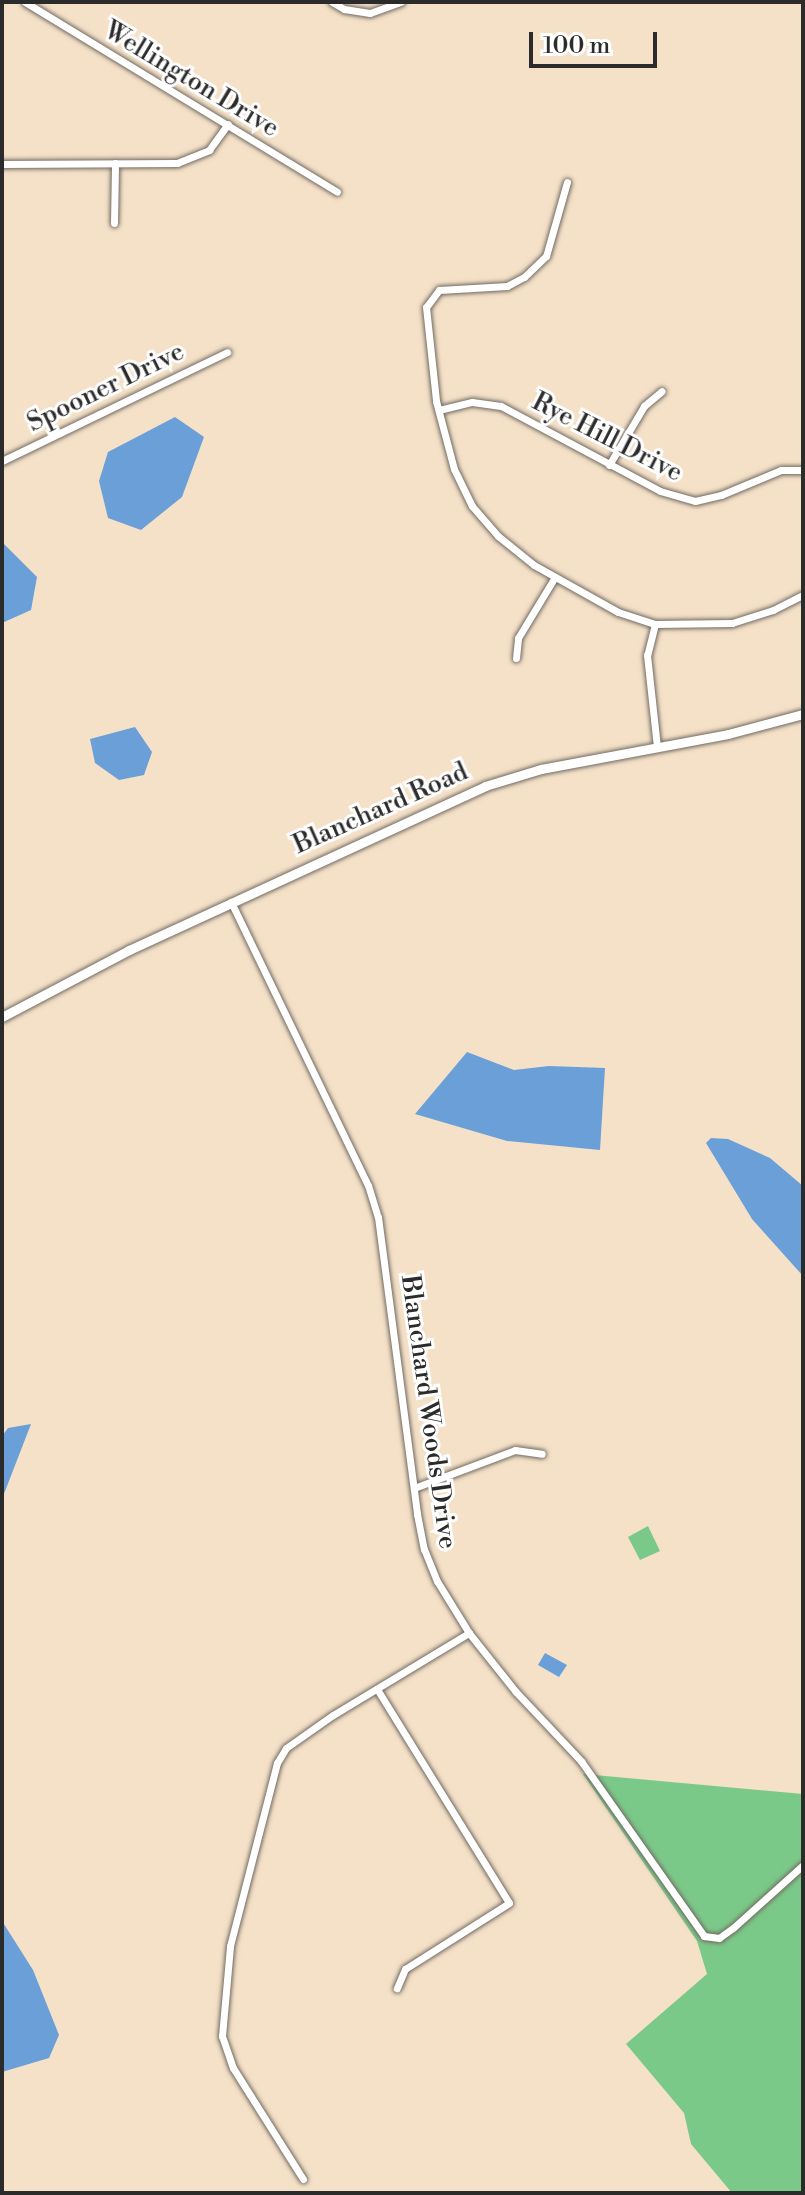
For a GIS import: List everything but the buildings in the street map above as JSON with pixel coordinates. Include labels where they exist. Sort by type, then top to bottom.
[{"type":"street","name":"Wellington Drive","points":[[25,2],[337,192]]},
{"type":"street","points":[[332,2],[344,9],[370,13],[401,2]]},
{"type":"street","points":[[2,164],[177,163],[192,160],[209,150],[228,124]]},
{"type":"street","points":[[114,223],[115,163]]},
{"type":"street","points":[[567,182],[546,256],[524,277],[507,286],[439,290],[431,295],[426,307],[426,336],[439,410],[454,469],[472,506],[498,536],[555,577],[618,612],[655,624],[732,623],[773,610],[803,595]]},
{"type":"street","name":"Spooner Drive","points":[[2,461],[227,352]]},
{"type":"street","points":[[609,465],[644,406],[662,391]]},
{"type":"street","name":"Rye Hill Drive","points":[[439,410],[472,402],[501,406],[660,491],[695,501],[721,495],[781,470],[803,470]]},
{"type":"street","points":[[516,658],[518,638],[555,577]]},
{"type":"street","points":[[655,624],[647,655],[657,747]]},
{"type":"street","name":"Blanchard Road","points":[[2,1017],[129,950],[485,786],[541,769],[803,714]]},
{"type":"street","name":"Blanchard Woods Drive","points":[[231,902],[368,1185],[378,1217],[414,1488],[424,1549],[437,1581],[469,1633],[516,1692],[581,1761],[704,1936],[719,1938],[733,1928],[803,1865]]},
{"type":"street","points":[[414,1488],[515,1450],[542,1454]]},
{"type":"street","points":[[303,2179],[233,2068],[222,2036],[225,1975],[277,1763],[286,1748],[469,1633]]},
{"type":"street","points":[[377,1689],[509,1903],[405,1969],[397,1988]]},
{"type":"green space","points":[[648,1526],[660,1551],[640,1560],[628,1537]]},
{"type":"green space","points":[[583,1774],[803,1794],[803,2193],[732,2193],[691,2144],[684,2113],[626,2044],[707,1974],[697,1941]]},
{"type":"water","points":[[175,417],[204,437],[182,497],[141,530],[108,518],[99,481],[108,452]]},
{"type":"water","points":[[2,542],[37,577],[31,610],[2,623]]},
{"type":"water","points":[[135,727],[152,752],[144,775],[119,780],[95,763],[90,739]]},
{"type":"water","points":[[467,1052],[514,1070],[549,1066],[605,1068],[600,1150],[507,1141],[415,1114]]},
{"type":"water","points":[[711,1138],[728,1139],[770,1158],[803,1186],[803,1276],[752,1219],[706,1143]]},
{"type":"water","points":[[31,1424],[2,1499],[2,1436],[8,1428]]},
{"type":"water","points":[[545,1653],[567,1665],[559,1677],[538,1665]]},
{"type":"water","points":[[2,1921],[33,1970],[59,2035],[49,2058],[2,2072]]}]
